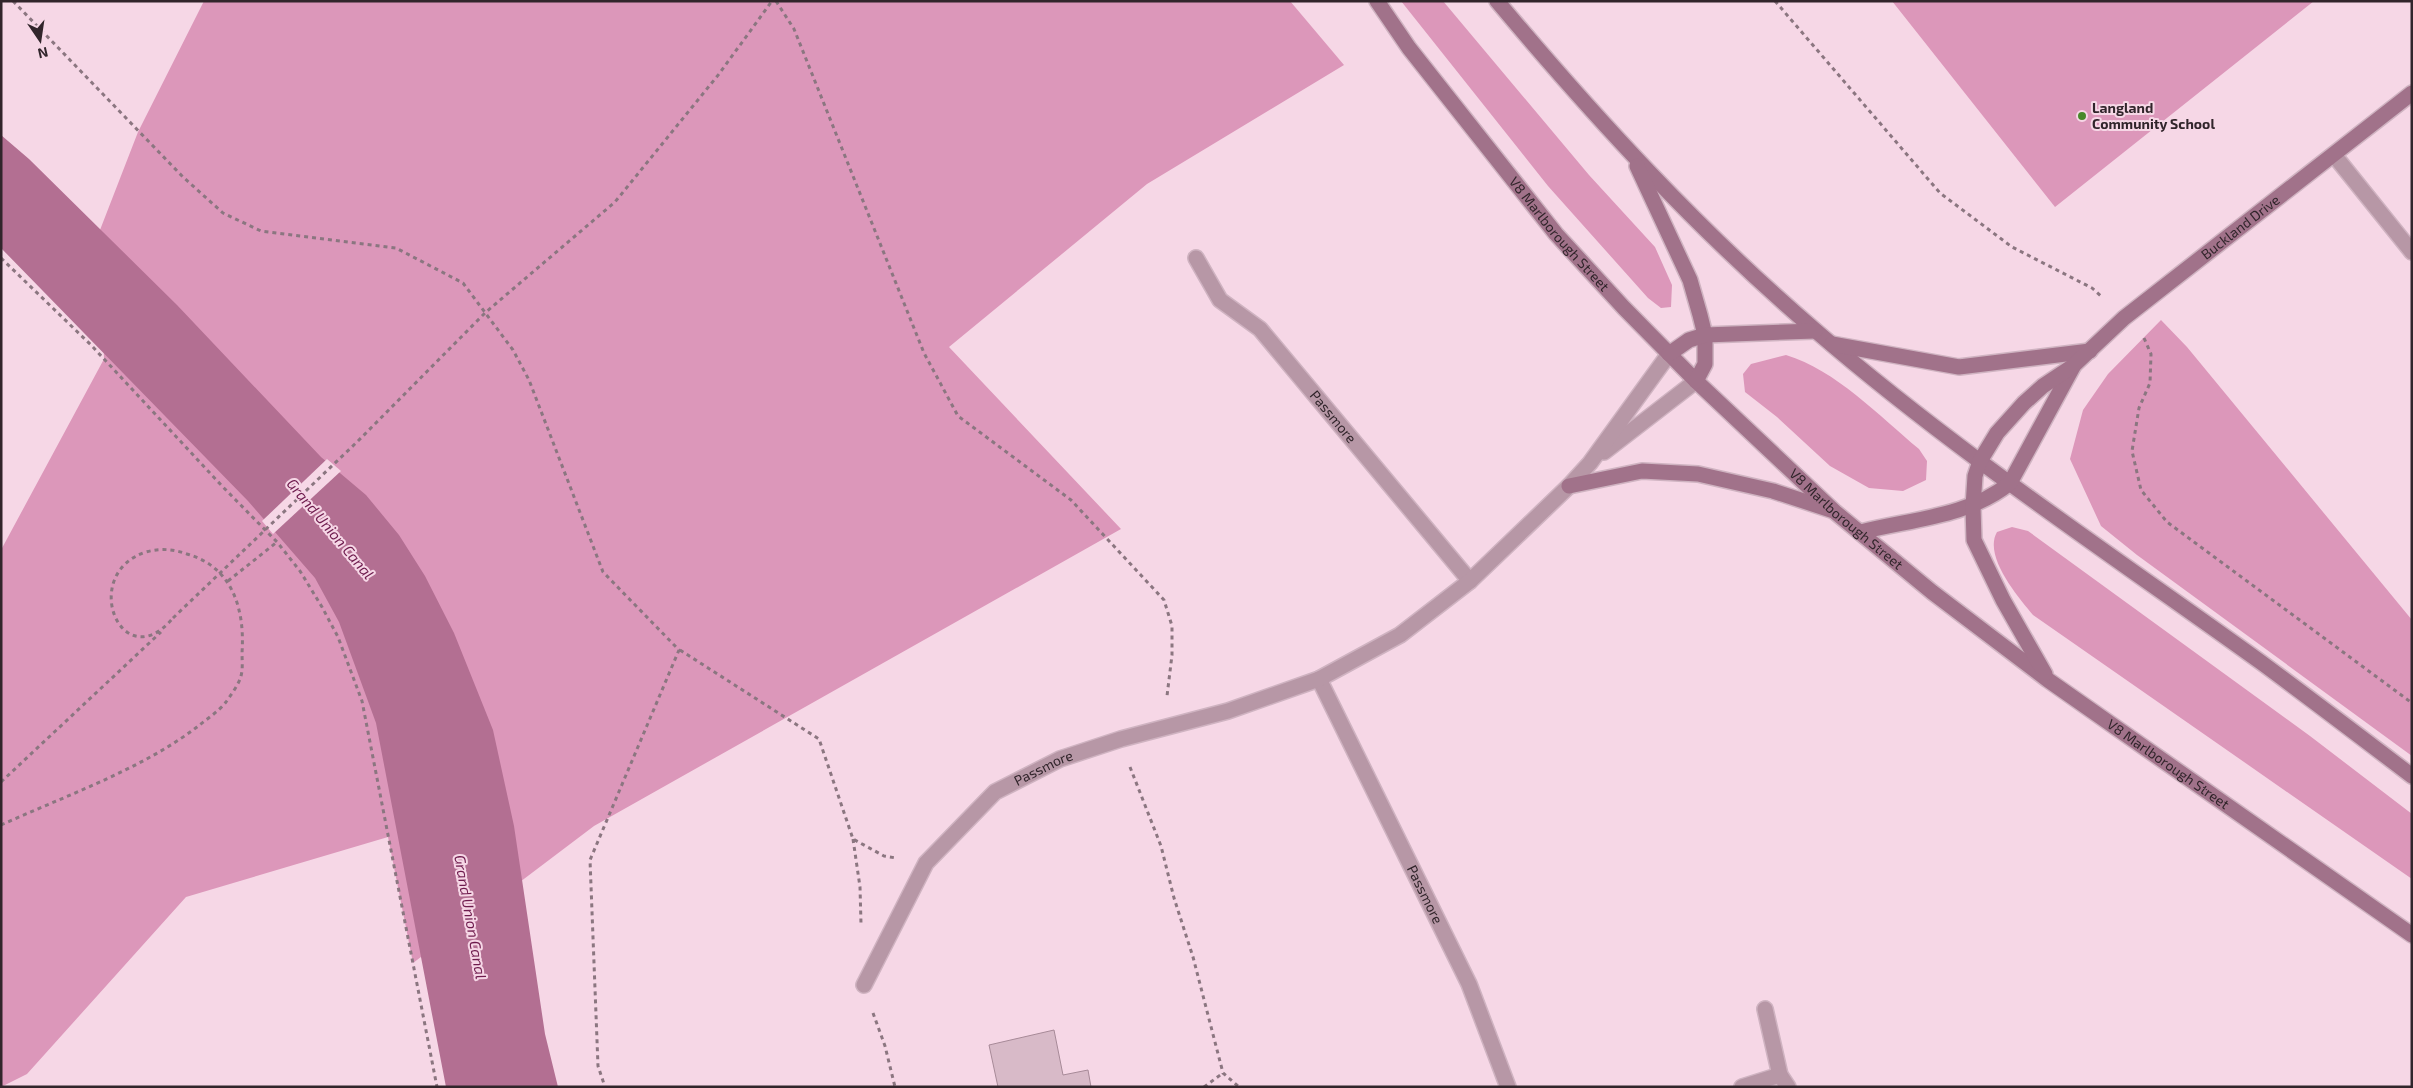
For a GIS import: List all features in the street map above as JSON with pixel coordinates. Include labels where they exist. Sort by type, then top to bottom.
[{"type":"street","name":"V8 Marlborough Street","points":[[1377,1],[1409,48],[1556,234],[1624,308],[1696,381],[1835,512],[1932,592],[2048,680],[2412,935]]},
{"type":"street","points":[[1497,1],[1630,153],[1681,208],[1830,344],[1922,419],[2104,553],[2262,663],[2412,776]]},
{"type":"street","name":"Buckland Drive","points":[[2048,680],[2003,600],[1974,540],[1973,507],[1975,476],[1980,461],[1998,433],[2024,403],[2043,386],[2073,366],[2124,318],[2412,93]]},
{"type":"street","points":[[1630,153],[1690,280],[1705,335],[1705,364],[1696,381]]},
{"type":"street","points":[[2334,155],[2412,252]]},
{"type":"street","name":"Passmore","points":[[1196,258],[1220,300],[1260,330],[1470,581]]},
{"type":"street","points":[[1669,354],[1689,340],[1705,335],[1815,331]]},
{"type":"street","points":[[1830,344],[1959,367],[2090,351]]},
{"type":"street","name":"Passmore","points":[[864,985],[926,862],[994,792],[1060,759],[1120,739],[1228,711],[1319,679],[1400,635],[1470,581],[1569,486],[1590,463],[1669,354]]},
{"type":"street","name":"Buckland Drive","points":[[2010,483],[2073,366]]},
{"type":"street","name":"Passmore","points":[[1590,463],[1696,381]]},
{"type":"street","points":[[1569,486],[1642,471],[1698,474],[1773,492],[1835,512]]},
{"type":"street","points":[[1861,532],[1973,507],[1995,495],[2010,483]]},
{"type":"street","name":"Passmore","points":[[1319,679],[1469,984],[1508,1087]]},
{"type":"street","points":[[1742,1087],[1784,1081],[1765,1009]]},
{"type":"path","points":[[13,1],[183,177],[223,212],[261,230],[396,248],[463,283],[514,350],[529,380],[602,572],[679,650],[819,739],[852,839],[884,856],[926,862]]},
{"type":"path","points":[[1,782],[163,630],[173,618],[358,441],[486,312],[616,202],[719,74],[772,1]]},
{"type":"path","points":[[776,1],[794,29],[924,353],[958,416],[1071,500],[1164,600],[1172,626],[1172,655],[1164,727]]},
{"type":"path","points":[[1,258],[91,345],[222,486],[277,542],[300,571],[326,614],[338,637],[362,701],[437,1087]]},
{"type":"path","points":[[228,581],[277,542]]},
{"type":"path","points":[[1,825],[140,762],[175,744],[225,703],[241,677],[244,631],[240,609],[228,581],[198,557],[170,549],[145,552],[123,566],[112,585],[110,606],[118,624],[130,634],[146,637],[163,630]]},
{"type":"path","points":[[605,1087],[598,1066],[590,860],[679,650]]},
{"type":"path","points":[[1120,739],[1161,846],[1174,898],[1193,956],[1223,1073],[1240,1087]]},
{"type":"path","points":[[885,1046],[895,1087]]},
{"type":"path","points":[[1204,1087],[1223,1073]]},
{"type":"shaded area","points":[[204,1],[1290,1],[1344,65],[1147,184],[949,347],[1121,529],[594,826],[413,963],[388,837],[186,897],[27,1074],[1,1087],[1,550],[104,359],[100,230],[138,132]]},
{"type":"shaded area","points":[[1401,1],[1443,1],[1589,175],[1655,247],[1672,285],[1671,307],[1661,308],[1648,298],[1548,186]]},
{"type":"shaded area","name":"Langland Community School","points":[[1892,1],[2314,1],[2055,207]]},
{"type":"shaded area","points":[[2161,320],[2187,347],[2412,620],[2412,756],[2137,555],[2101,526],[2070,459],[2083,410],[2108,374]]},
{"type":"shaded area","points":[[1786,355],[1822,371],[1840,383],[1919,449],[1927,461],[1926,480],[1903,491],[1869,488],[1830,466],[1777,417],[1745,392],[1743,374],[1751,364]]},
{"type":"shaded area","points":[[2012,527],[2028,531],[2310,736],[2412,814],[2412,879],[2033,615],[2004,576],[1995,553],[1994,542],[1997,532]]},
{"type":"water","name":"Grand Union Canal","points":[[1,135],[29,159],[177,305],[321,457],[366,495],[399,535],[425,576],[454,633],[493,730],[514,826],[545,1034],[558,1087],[446,1087],[376,723],[339,622],[315,578],[248,501],[1,248]]},
{"type":"pier","points":[[327,459],[341,471],[273,534],[262,521]]},
{"type":"building","points":[[1054,1030],[1063,1075],[1088,1070],[1091,1087],[998,1087],[989,1045]]},
{"type":"place","name":"Langland Community School","points":[[2082,116]]}]
